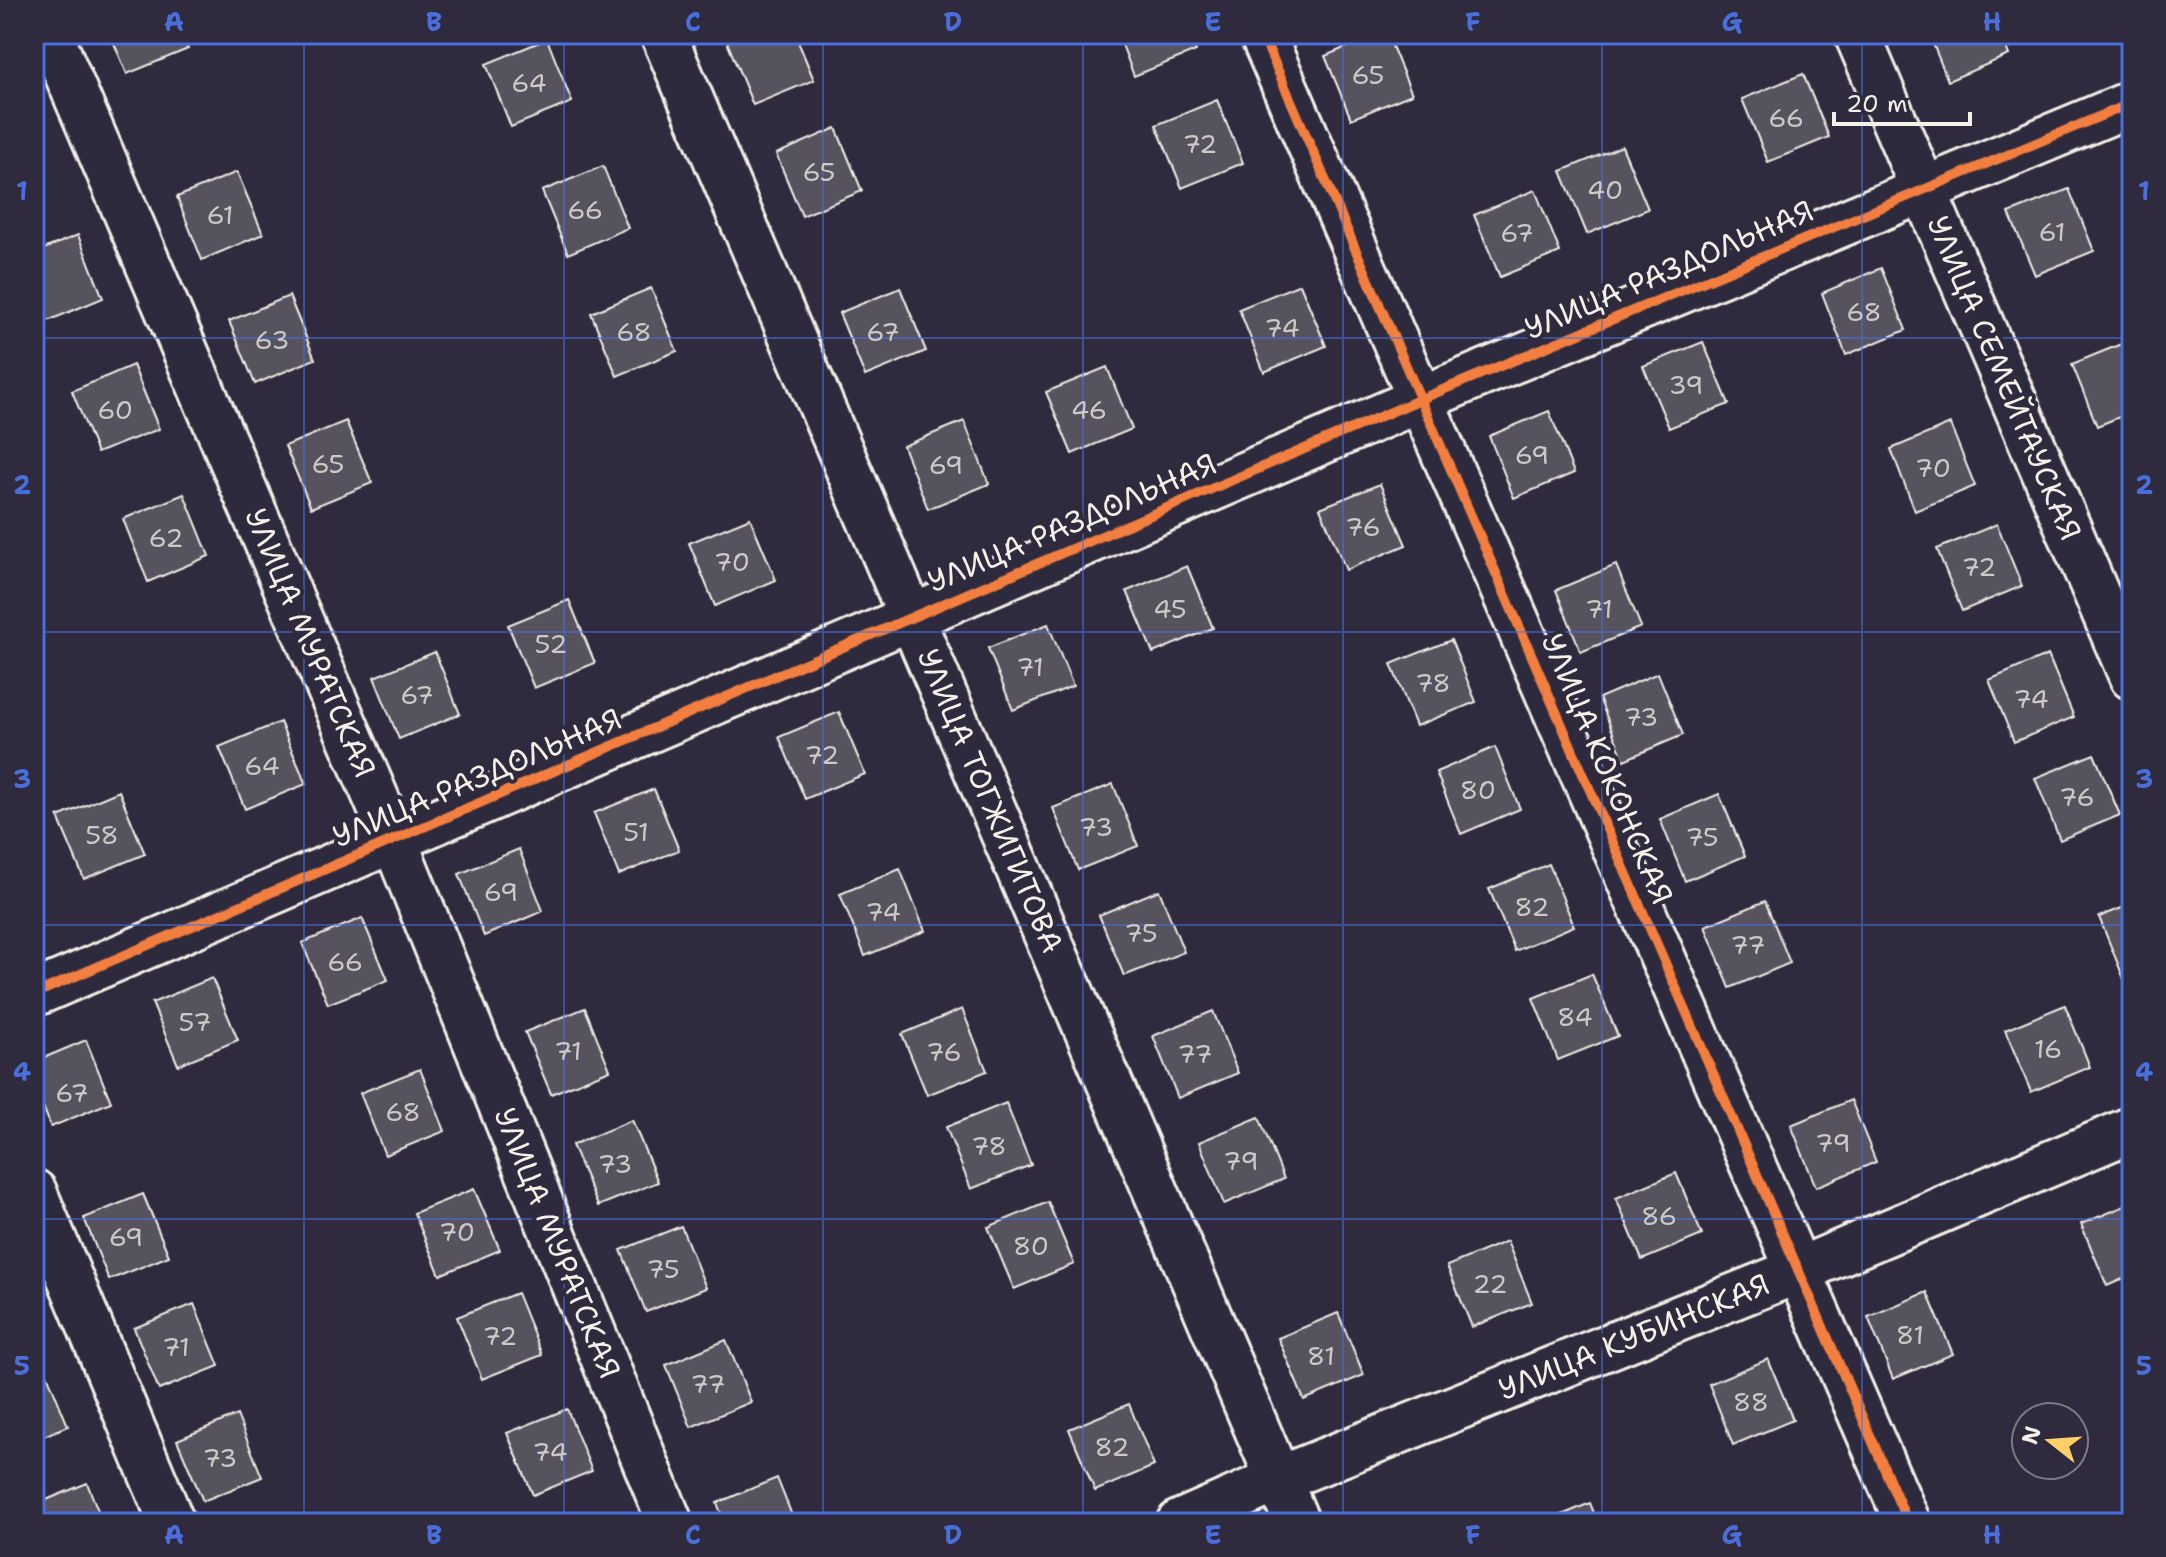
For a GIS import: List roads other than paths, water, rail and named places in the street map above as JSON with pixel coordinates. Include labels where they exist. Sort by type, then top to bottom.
[{"type":"street","name":"УЛИЦА МУРАТСКАЯ","points":[[50,34],[394,840],[670,1523]]},
{"type":"street","name":"УЛИЦА ТОГЖИГИТОВА","points":[[663,34],[1297,1523]]},
{"type":"street","name":"УЛИЦА КОКОНСКАЯ","points":[[1262,34],[1908,1523]]},
{"type":"street","name":"УЛИЦА СЕМЕЙТАУСКАЯ","points":[[1857,34],[2132,677]]},
{"type":"street","name":"УЛИЦА РАЗДОЛЬНАЯ","points":[[34,994],[1421,399],[2132,103]]},
{"type":"street","name":"УЛИЦА КУБИНСКАЯ","points":[[1179,1523],[1279,1479],[1797,1271],[2132,1129]]},
{"type":"street","points":[[34,1192],[172,1523]]}]
